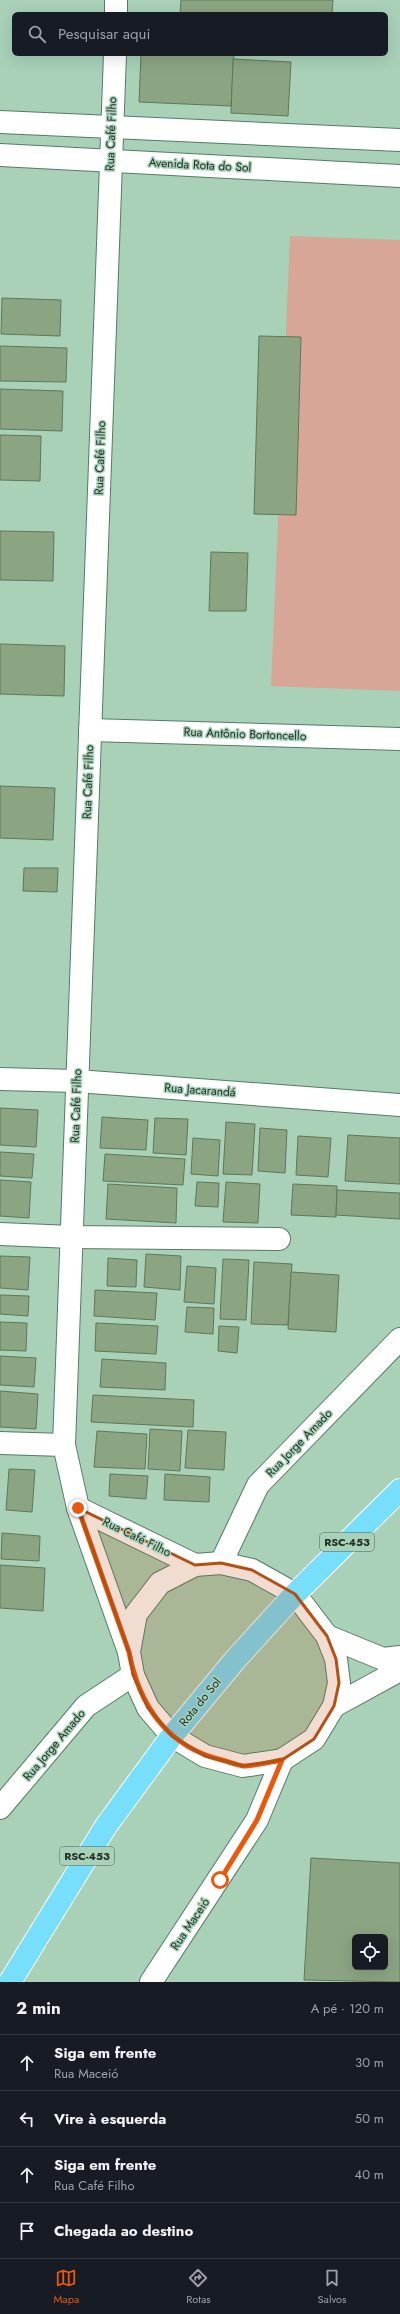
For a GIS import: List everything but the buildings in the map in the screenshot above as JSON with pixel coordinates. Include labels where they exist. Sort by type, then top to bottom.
[{"type":"highway","name":"Rota do Sol","points":[[10,1982],[106,1826],[172,1736],[235,1660],[295,1594],[400,1490]]},
{"type":"street","points":[[116,0],[116,12]]},
{"type":"street","name":"Rua Café Filho","points":[[115,56],[64,1445],[78,1508],[129,1652]]},
{"type":"street","points":[[0,122],[400,140]]},
{"type":"street","name":"Avenida Rota do Sol","points":[[0,155],[400,176]]},
{"type":"street","name":"Rua Antônio Bortoncello","points":[[90,730],[400,739]]},
{"type":"street","name":"Rua Jacarandá","points":[[0,1079],[77,1081],[400,1104]]},
{"type":"street","points":[[0,1234],[72,1237],[279,1239]]},
{"type":"street","name":"Rua Jorge Amado","points":[[221,1563],[258,1485],[400,1339]]},
{"type":"street","points":[[0,1443],[64,1445]]},
{"type":"street","name":"Rua Café Filho","points":[[78,1508],[195,1565]]},
{"type":"street","points":[[221,1563],[252,1570],[295,1594],[327,1636],[336,1659],[339,1683],[334,1706],[314,1739],[282,1760],[243,1766],[205,1756],[172,1736],[148,1708],[133,1675],[129,1652],[136,1614],[160,1583],[195,1565],[221,1563]]},
{"type":"street","points":[[327,1636],[383,1659],[400,1657]]},
{"type":"street","points":[[334,1706],[400,1670]]},
{"type":"street","name":"Rua Jorge Amado","points":[[0,1808],[86,1706],[133,1675]]},
{"type":"street","name":"Rua Maceió","points":[[151,1982],[257,1820],[282,1760]]},
{"type":"highlighted area","points":[[78,1508],[195,1565],[221,1563],[252,1570],[295,1594],[327,1636],[336,1659],[339,1683],[334,1706],[314,1739],[282,1760],[243,1766],[205,1756],[172,1736],[148,1708],[133,1675],[129,1652]]},
{"type":"shaded area","points":[[290,236],[400,240],[400,691],[271,686]]},
{"type":"route","points":[[78,1508],[129,1652],[133,1675],[148,1708],[172,1736],[205,1756],[243,1766],[282,1760],[257,1820],[220,1880]]}]
